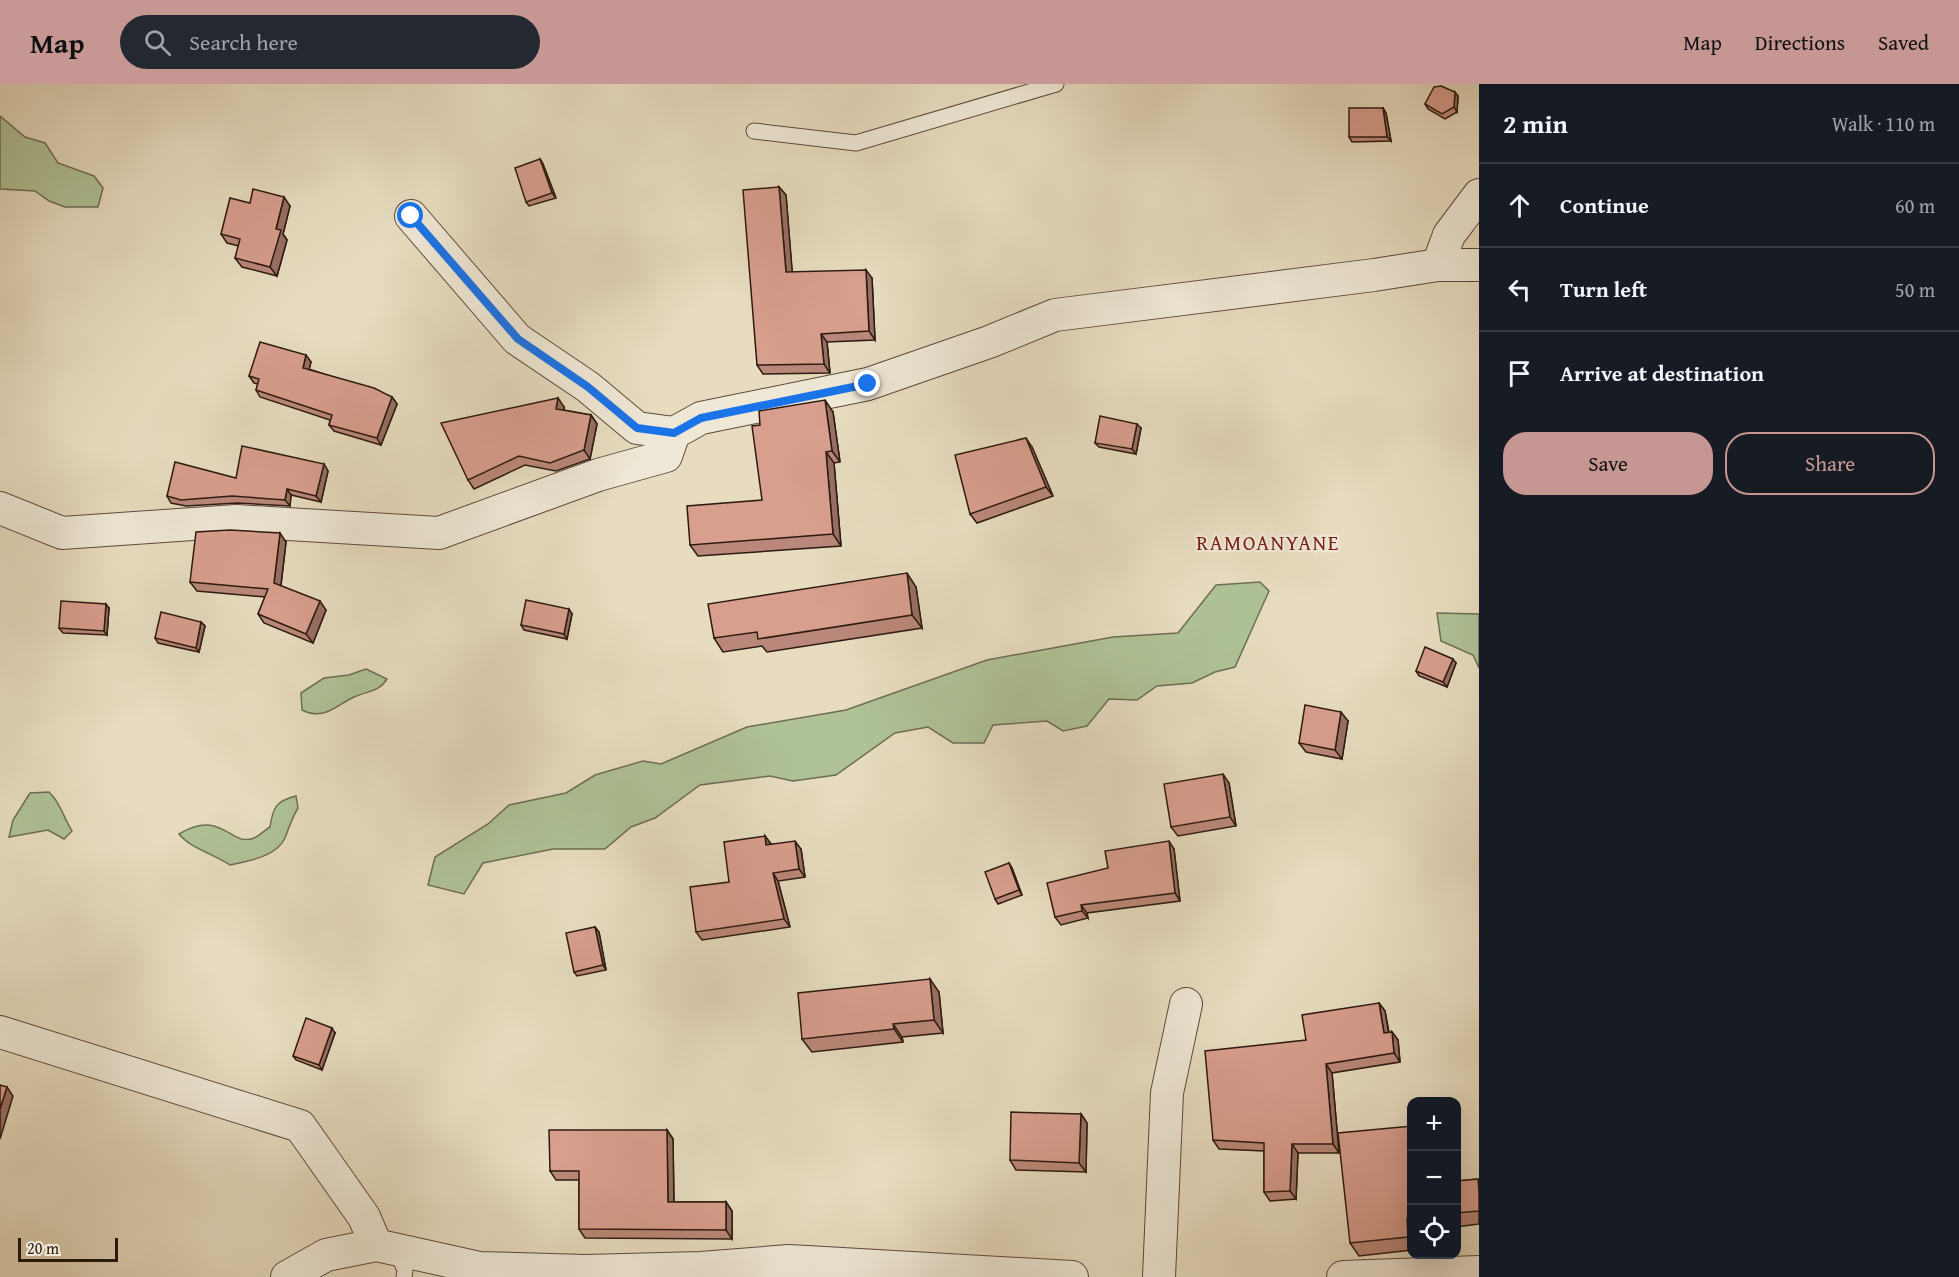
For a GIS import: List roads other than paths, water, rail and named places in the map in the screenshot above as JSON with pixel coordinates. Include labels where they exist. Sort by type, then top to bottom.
[{"type":"street","points":[[1438,265],[1449,235],[1479,195]]},
{"type":"street","points":[[411,216],[518,339],[588,387],[637,428],[674,433],[701,418],[868,384],[988,342],[1055,315],[1438,265],[1479,265]]},
{"type":"street","points":[[0,508],[62,533],[236,521],[439,533],[598,475],[666,456],[674,433]]},
{"type":"street","points":[[1159,1277],[1167,1093],[1186,1004]]},
{"type":"street","points":[[0,1032],[300,1126],[392,1257]]},
{"type":"street","points":[[287,1277],[326,1255],[392,1257],[480,1268],[585,1271],[701,1269],[789,1261],[1072,1277]]},
{"type":"street","points":[[1344,1277],[1479,1272]]},
{"type":"lane","points":[[753,130],[856,143],[1056,84]]},
{"type":"district","name":"RAMOANYANE","points":[[1268,542]]}]
